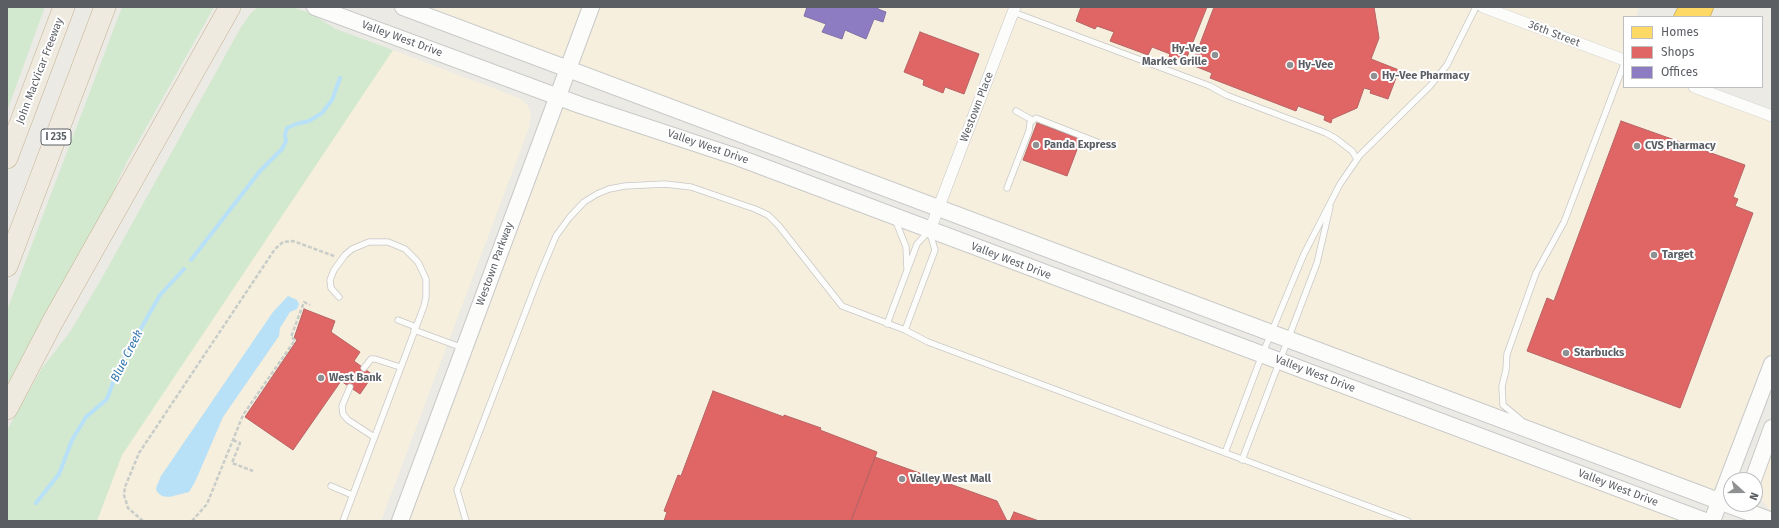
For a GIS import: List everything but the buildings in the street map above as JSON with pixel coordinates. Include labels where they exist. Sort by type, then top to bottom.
[{"type":"highway","name":"John MacVicar Freeway","points":[[7,158],[64,7]]},
{"type":"highway","name":"I 235","points":[[7,266],[105,7]]},
{"type":"highway","points":[[7,408],[57,314],[230,7]]},
{"type":"main road","name":"Valley West Drive","points":[[315,7],[557,97],[737,157],[1705,521]]},
{"type":"main road","name":"Valley West Drive","points":[[403,7],[1723,502]]},
{"type":"main road","name":"Westown Parkway","points":[[400,521],[591,7]]},
{"type":"main road","points":[[1712,521],[1772,364]]},
{"type":"main road","points":[[1756,472],[1772,428]]},
{"type":"main road","name":"Valley West Drive","points":[[1744,512],[1772,521]]},
{"type":"street","name":"36th Street","points":[[1483,7],[1623,60]]},
{"type":"street","name":"Westown Place","points":[[930,230],[1014,10]]},
{"type":"street","points":[[1697,88],[1772,116]]},
{"type":"lane","points":[[1225,453],[1262,355],[1304,254],[1340,184],[1357,159],[1430,86],[1447,65],[1476,7]]},
{"type":"lane","points":[[1014,10],[1206,85],[1226,95],[1326,133],[1352,151],[1357,159]]},
{"type":"lane","points":[[1548,436],[1516,417],[1503,405],[1502,386],[1507,354],[1536,273],[1564,222],[1623,67]]},
{"type":"lane","points":[[1016,111],[1032,120],[1036,118],[1107,146]]},
{"type":"lane","points":[[1007,188],[1032,120]]},
{"type":"lane","points":[[466,521],[457,490],[556,236],[569,218],[584,202],[597,194],[609,189],[625,186],[665,184],[691,187],[768,215],[779,226],[842,306],[905,330],[928,342],[1408,521]]},
{"type":"lane","points":[[1242,460],[1317,263],[1332,199]]},
{"type":"lane","points":[[894,217],[906,247],[907,271]]},
{"type":"lane","points":[[887,324],[917,244],[930,230]]},
{"type":"lane","points":[[905,330],[935,250],[930,230]]},
{"type":"lane","points":[[339,297],[330,288],[330,280],[342,259],[352,249],[360,245],[379,241],[397,244],[412,254],[423,270],[427,288],[424,306],[343,521]]},
{"type":"lane","points":[[398,320],[464,348]]},
{"type":"lane","points":[[364,368],[371,359],[376,359],[400,367]]},
{"type":"lane","points":[[350,387],[342,406],[343,414],[348,420],[374,437]]},
{"type":"lane","points":[[331,486],[352,495]]},
{"type":"path","points":[[143,521],[128,508],[124,494],[127,480],[139,453],[275,249],[283,242],[293,241],[342,259]]},
{"type":"path","points":[[192,521],[207,504],[243,415],[295,340],[291,337],[304,302],[310,305]]},
{"type":"path","points":[[233,440],[240,443],[232,463],[253,471]]},
{"type":"shaded area","points":[[403,7],[1639,7],[1636,16],[1623,16],[1623,51],[1620,59],[1623,60],[1623,88],[1697,88],[1772,116],[1772,364],[1731,472],[1723,472],[1723,493],[1720,501]]},
{"type":"shaded area","points":[[393,50],[519,98],[527,104],[531,114],[530,125],[381,521],[97,521],[122,455]]},
{"type":"shaded area","name":"Valley West Mall","points":[[557,97],[1706,521],[400,521]]},
{"type":"shaded area","points":[[1772,448],[1772,512],[1763,502],[1763,473]]},
{"type":"green space","points":[[7,7],[45,7],[7,111]]},
{"type":"green space","points":[[122,7],[214,7],[129,158],[119,178],[106,213],[7,394],[7,310]]},
{"type":"green space","points":[[258,7],[292,7],[310,13],[336,29],[393,50],[122,455],[97,521],[7,521],[7,430],[42,368],[70,332],[103,276],[241,27],[251,13]]},
{"type":"water","points":[[288,296],[297,300],[299,304],[297,309],[290,312],[280,328],[279,336],[223,417],[195,482],[189,492],[169,497],[162,496],[157,492],[156,488],[161,476],[273,312]]},
{"type":"waterway","name":"Blue Creek","points":[[191,260],[260,171],[282,149],[286,141],[285,135],[287,128],[309,121],[322,113],[332,100],[340,78]]},
{"type":"waterway","name":"Blue Creek","points":[[36,503],[59,474],[72,440],[86,417],[107,399],[118,369],[160,295],[184,269]]},
{"type":"place","name":"Hy-Vee Market Grille","points":[[1215,55]]},
{"type":"place","name":"Hy-Vee","points":[[1290,65]]},
{"type":"place","name":"Hy-Vee Pharmacy","points":[[1374,76]]},
{"type":"place","name":"Panda Express","points":[[1036,145]]},
{"type":"place","name":"CVS Pharmacy","points":[[1637,146]]},
{"type":"place","name":"Target","points":[[1654,255]]},
{"type":"place","name":"Starbucks","points":[[1566,353]]},
{"type":"place","name":"West Bank","points":[[321,378]]},
{"type":"place","name":"Valley West Mall","points":[[902,479]]}]
